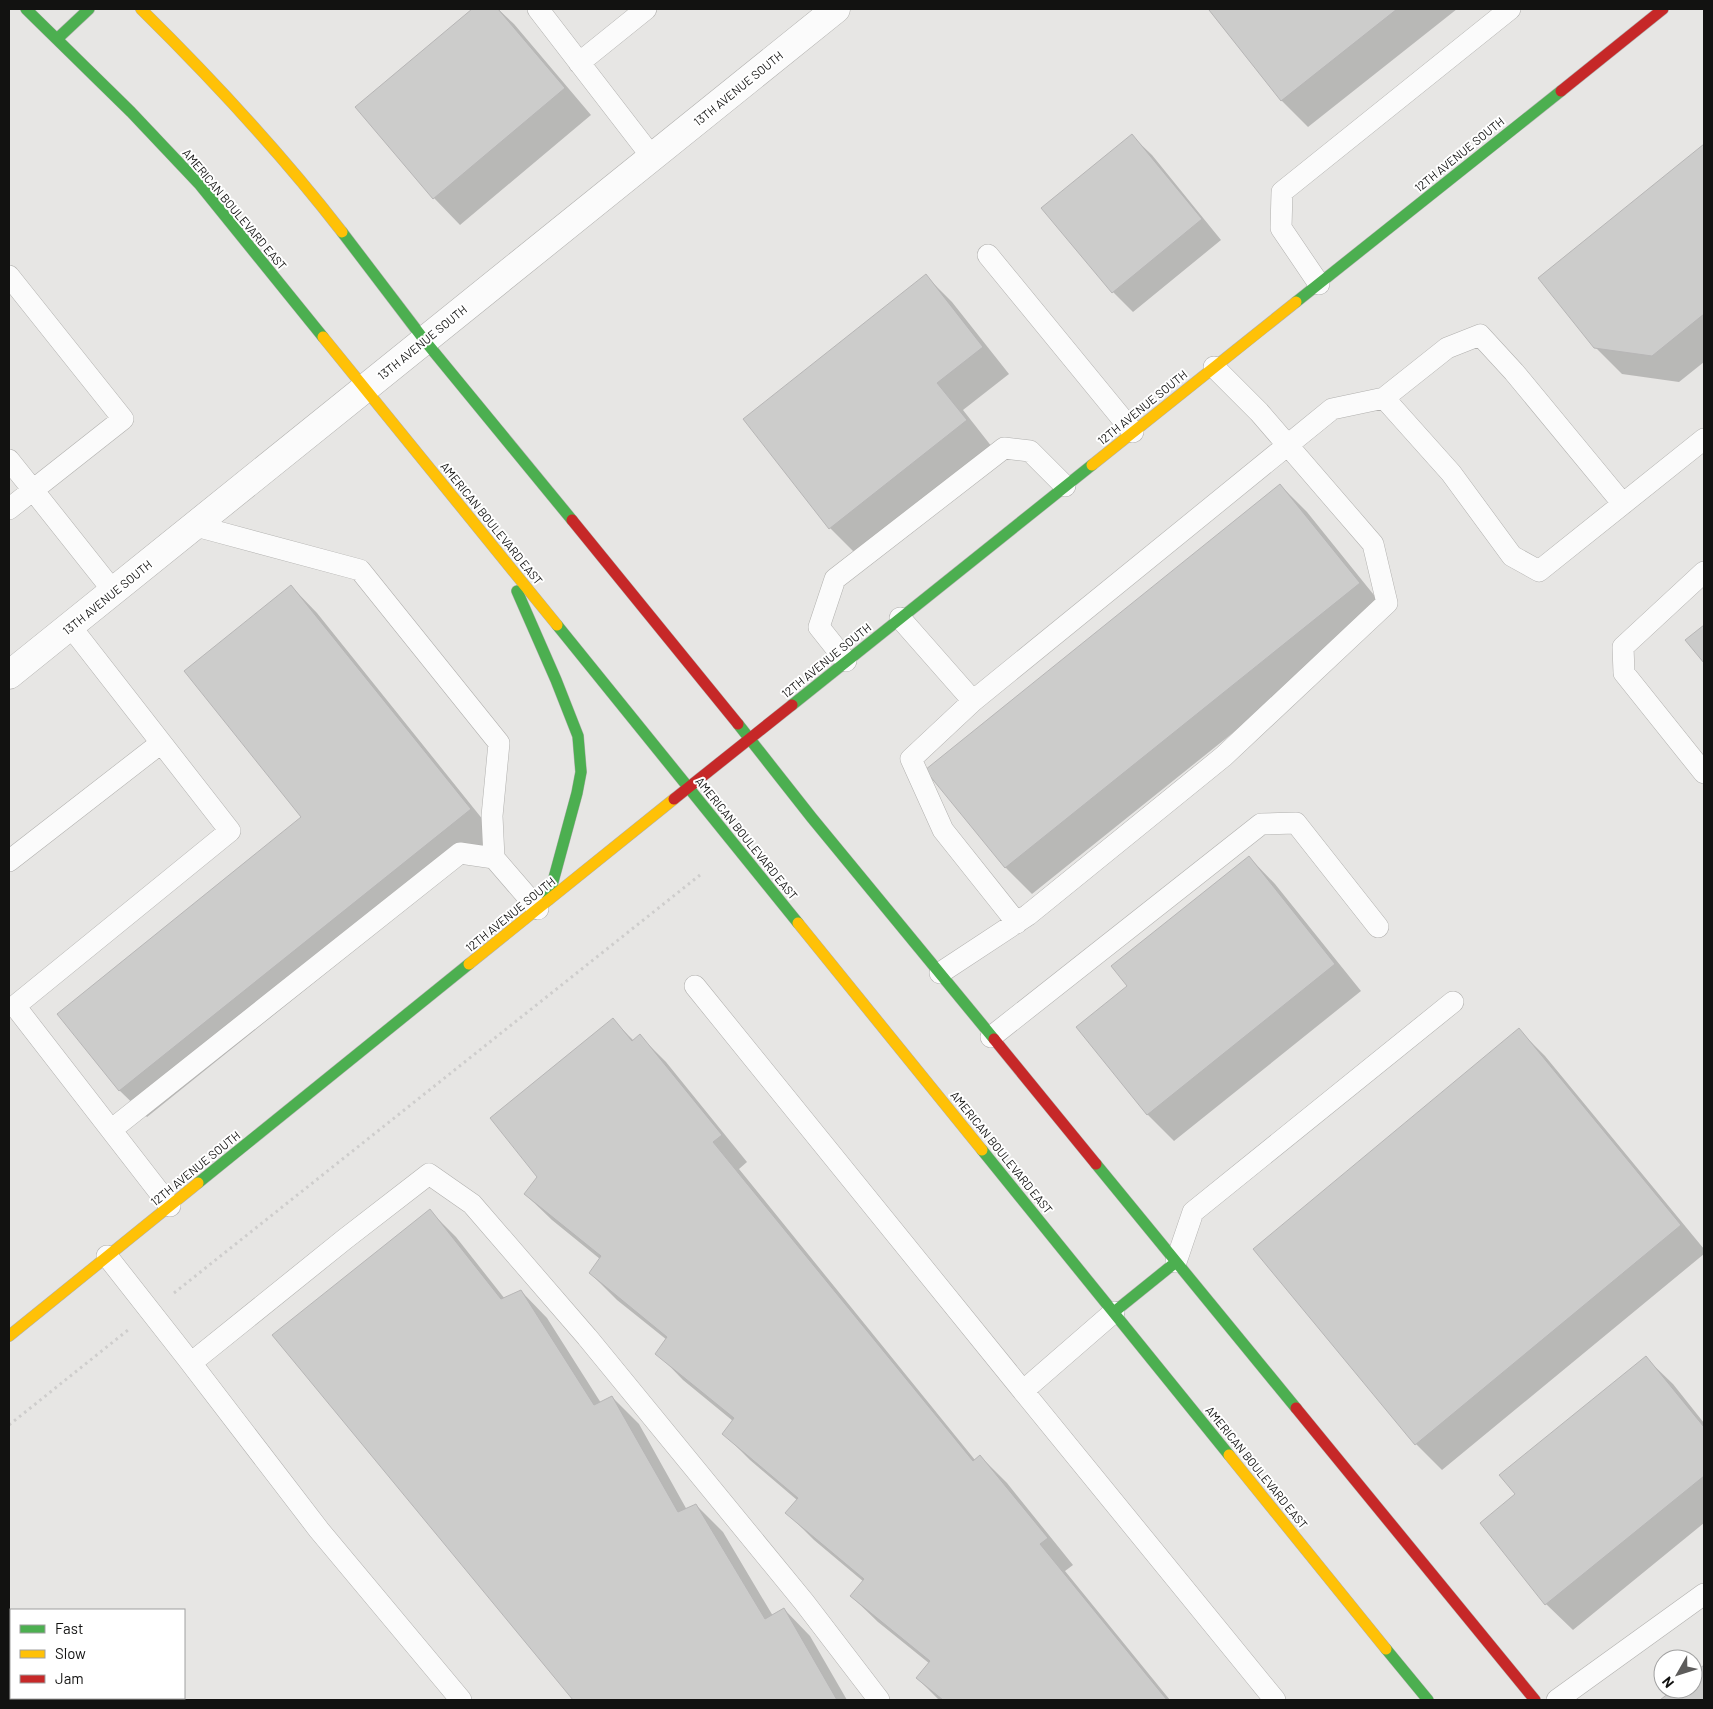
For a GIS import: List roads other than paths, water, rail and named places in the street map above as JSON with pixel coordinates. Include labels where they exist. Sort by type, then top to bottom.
[{"type":"main road","name":"AMERICAN BOULEVARD EAST","points":[[26,9],[131,112],[200,185],[1428,1700]]},
{"type":"main road","points":[[57,39],[90,9]]},
{"type":"main road","points":[[140,9],[190,57],[304,183],[425,341],[750,739],[807,812],[1535,1700]]},
{"type":"main road","name":"12TH AVENUE SOUTH","points":[[9,1336],[543,904],[1662,9]]},
{"type":"main road","points":[[503,558],[578,736],[581,772],[577,793],[543,904]]},
{"type":"main road","points":[[1114,1312],[1176,1262]]},
{"type":"street","name":"13TH AVENUE SOUTH","points":[[9,675],[836,9]]},
{"type":"lane","points":[[538,9],[652,157]]},
{"type":"lane","points":[[579,63],[646,9]]},
{"type":"lane","points":[[1319,284],[1281,228],[1282,192],[1510,9]]},
{"type":"lane","points":[[988,255],[1133,432]]},
{"type":"lane","points":[[9,276],[123,419],[9,509]]},
{"type":"lane","points":[[1017,923],[943,830],[911,760],[973,701],[1332,409],[1384,398],[1447,348],[1480,334],[1514,372],[1623,504]]},
{"type":"lane","points":[[940,973],[1017,923],[1224,756],[1387,603],[1373,544],[1259,412],[1214,367]]},
{"type":"lane","points":[[1384,398],[1451,473],[1512,556],[1539,571],[1704,439]]},
{"type":"lane","points":[[846,661],[820,627],[835,579],[1004,448],[1030,451],[1065,486]]},
{"type":"lane","points":[[9,460],[114,592]]},
{"type":"lane","points":[[196,526],[360,570],[499,743],[492,816],[494,858]]},
{"type":"lane","points":[[1704,572],[1623,646],[1624,673],[1704,774]]},
{"type":"lane","points":[[900,618],[973,701]]},
{"type":"lane","points":[[70,626],[230,831],[12,1002],[170,1206]]},
{"type":"lane","points":[[9,862],[161,743]]},
{"type":"lane","points":[[991,1036],[1261,824],[1296,823],[1378,927]]},
{"type":"lane","points":[[111,1130],[460,853],[494,858],[543,904]]},
{"type":"lane","points":[[694,986],[1276,1700]]},
{"type":"lane","points":[[1176,1262],[1193,1212],[1453,1002]]},
{"type":"lane","points":[[191,1363],[429,1174],[472,1204],[587,1337],[804,1602],[879,1700]]},
{"type":"lane","points":[[107,1256],[319,1530],[461,1700]]},
{"type":"lane","points":[[1023,1391],[1114,1312]]},
{"type":"lane","points":[[1557,1700],[1704,1594]]}]
